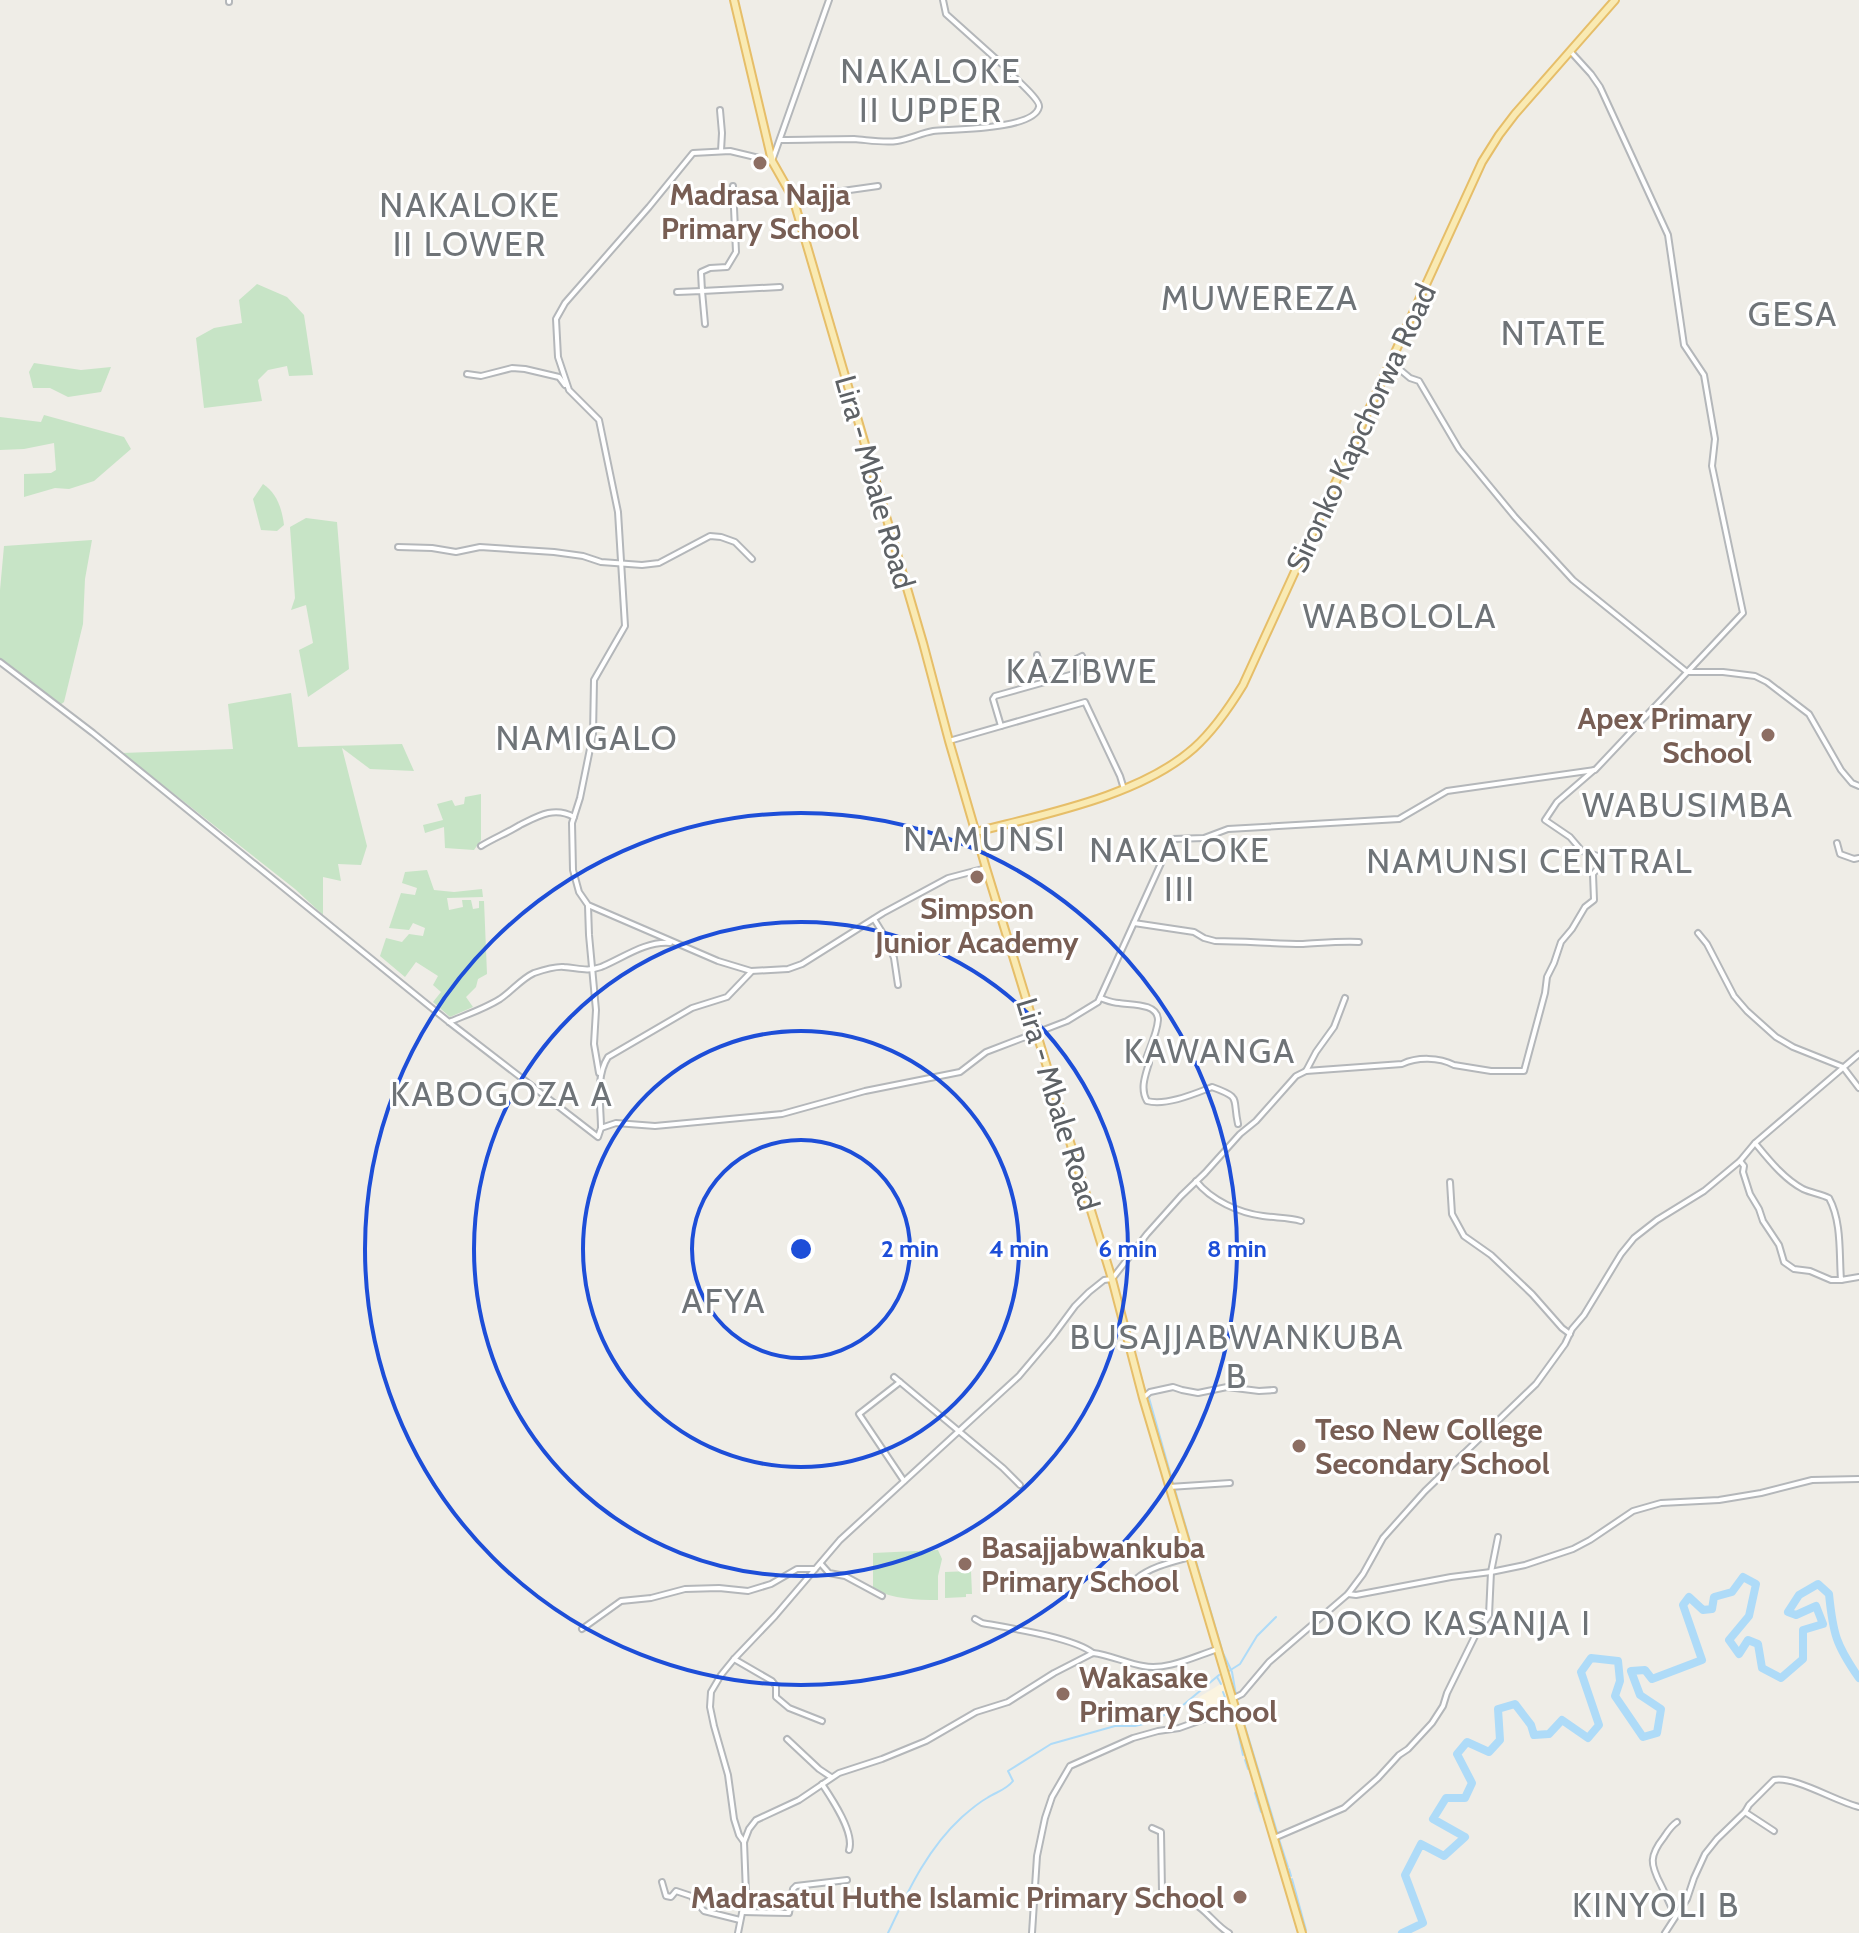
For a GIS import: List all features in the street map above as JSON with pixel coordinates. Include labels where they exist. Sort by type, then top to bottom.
[{"type":"main road","name":"Lira - Mbale Road","points":[[734,0],[772,161],[793,198],[986,868],[1112,1279],[1143,1398],[1302,1933]]},
{"type":"main road","name":"Sironko Kapchorwa Road","points":[[976,832],[1124,789],[1155,775],[1193,749],[1228,710],[1243,685],[1491,147],[1515,114],[1615,0]]},
{"type":"street","points":[[569,390],[558,357],[556,319],[565,303],[693,153],[730,151],[772,161],[829,0]]},
{"type":"street","points":[[780,140],[896,141],[930,131],[992,127],[1015,122],[1027,119],[1038,110],[1036,98],[946,14],[943,0]]},
{"type":"street","points":[[744,1842],[734,1819],[728,1775],[710,1707],[713,1687],[734,1659],[840,1540],[1019,1376],[1075,1306],[1104,1280],[1112,1279],[1181,1196],[1296,1076],[1306,1071],[1402,1064],[1415,1059],[1449,1061],[1454,1065],[1491,1071],[1524,1071],[1547,977],[1561,942],[1585,907],[1594,900],[1593,874],[1599,867],[1601,857],[1582,851],[1570,837],[1545,820],[1557,802],[1594,770],[1743,613],[1712,466],[1715,439],[1704,375],[1684,345],[1668,235],[1600,87],[1571,52]]},
{"type":"street","points":[[720,110],[721,152]]},
{"type":"street","points":[[705,324],[701,272],[727,267],[736,252],[733,186]]},
{"type":"street","points":[[793,198],[878,186]]},
{"type":"street","points":[[677,292],[780,287]]},
{"type":"street","points":[[1391,362],[1410,378],[1419,381],[1459,449],[1573,580],[1687,672],[1723,672],[1755,676],[1767,682],[1809,714],[1841,770],[1852,783],[1859,786]]},
{"type":"street","points":[[467,374],[481,376],[512,368],[559,377],[599,420],[618,512],[625,626],[594,680],[593,734],[572,823],[573,870],[579,892],[588,905],[596,1010],[594,1044],[600,1079]]},
{"type":"street","points":[[398,547],[456,552],[480,547],[554,552],[601,562],[642,565],[659,563],[710,536],[735,542],[752,559]]},
{"type":"street","points":[[1037,655],[1043,682]]},
{"type":"street","points":[[1001,726],[993,699],[995,696],[1077,673],[1076,659],[1082,656]]},
{"type":"street","points":[[0,662],[93,733],[449,1022],[598,1137],[601,1128],[601,1069],[608,1057],[692,1008],[727,997],[751,971]]},
{"type":"street","points":[[949,741],[1085,702],[1124,789]]},
{"type":"street","points":[[601,1128],[616,1123],[655,1126],[782,1114],[865,1091],[960,1072],[986,1052],[1067,1021],[1098,1002],[1172,839],[1204,838],[1228,829],[1399,819],[1447,791],[1594,770]]},
{"type":"street","points":[[481,846],[541,814],[563,812],[574,817]]},
{"type":"street","points":[[1837,843],[1840,854],[1859,858]]},
{"type":"street","points":[[588,905],[718,961],[751,971],[788,969],[802,964],[948,878],[986,868]]},
{"type":"street","points":[[874,919],[894,958],[898,985]]},
{"type":"street","points":[[1134,923],[1194,932],[1215,941],[1295,944],[1337,940],[1359,942]]},
{"type":"street","points":[[1698,933],[1734,996],[1753,1017],[1793,1047],[1843,1067],[1859,1088]]},
{"type":"street","points":[[449,1022],[496,1001],[522,979],[536,972],[561,967],[592,970],[648,945],[675,943]]},
{"type":"street","points":[[1100,998],[1141,1005],[1158,1015],[1146,1059],[1149,1063],[1143,1094],[1147,1101],[1167,1102],[1212,1087],[1231,1094],[1236,1100],[1238,1124]]},
{"type":"street","points":[[1306,1071],[1334,1027],[1345,998]]},
{"type":"street","points":[[1232,1699],[1242,1694],[1269,1662],[1348,1594],[1383,1538],[1425,1491],[1536,1384],[1634,1238],[1704,1191],[1859,1054]]},
{"type":"street","points":[[1755,1143],[1768,1160],[1793,1182],[1831,1201],[1840,1244],[1841,1280]]},
{"type":"street","points":[[1740,1161],[1750,1194],[1779,1245],[1784,1262],[1794,1269],[1810,1271],[1831,1280],[1859,1277]]},
{"type":"street","points":[[1196,1181],[1217,1199],[1242,1212],[1301,1221]]},
{"type":"street","points":[[1450,1182],[1452,1214],[1464,1236],[1491,1255],[1570,1334]]},
{"type":"street","points":[[894,1377],[1020,1485]]},
{"type":"street","points":[[900,1382],[859,1414],[905,1481]]},
{"type":"street","points":[[1143,1398],[1150,1392],[1173,1387],[1198,1393],[1227,1387],[1274,1390]]},
{"type":"street","points":[[1348,1594],[1525,1565],[1573,1549],[1633,1511],[1661,1503],[1737,1498],[1812,1480],[1859,1479]]},
{"type":"street","points":[[1169,1487],[1230,1483]]},
{"type":"street","points":[[1274,1838],[1344,1808],[1432,1723],[1476,1634],[1489,1615],[1491,1572],[1498,1537]]},
{"type":"street","points":[[1136,1579],[1143,1573],[1190,1557]]},
{"type":"street","points":[[821,1564],[829,1573],[845,1576],[882,1596]]},
{"type":"street","points":[[582,1629],[621,1601],[640,1600],[685,1589],[748,1591],[771,1584],[797,1569],[816,1569]]},
{"type":"street","points":[[975,1619],[1147,1667],[1175,1663],[1218,1649]]},
{"type":"street","points":[[738,1933],[746,1893],[744,1842],[749,1829],[760,1818],[799,1800],[831,1777],[926,1741],[976,1712],[1008,1702],[1093,1653]]},
{"type":"street","points":[[734,1659],[772,1681],[776,1686],[776,1697],[789,1708],[822,1721]]},
{"type":"street","points":[[1032,1933],[1037,1856],[1045,1818],[1052,1797],[1070,1766],[1133,1738],[1179,1728],[1235,1708]]},
{"type":"street","points":[[787,1739],[831,1777]]},
{"type":"street","points":[[1665,1933],[1687,1899],[1705,1854],[1771,1782],[1779,1778],[1797,1783],[1839,1802],[1859,1807]]},
{"type":"street","points":[[822,1784],[849,1832],[849,1850]]},
{"type":"street","points":[[1745,1812],[1774,1831]]},
{"type":"street","points":[[1675,1915],[1656,1878],[1653,1855],[1655,1848],[1677,1822]]},
{"type":"street","points":[[1152,1828],[1161,1832],[1162,1891],[1192,1903],[1229,1933]]},
{"type":"street","points":[[743,1912],[789,1913],[796,1886],[847,1880]]},
{"type":"street","points":[[662,1882],[666,1896],[671,1897],[676,1891],[688,1894],[704,1911],[740,1920]]},
{"type":"shaded area","points":[[1224,1682],[1231,1706],[1201,1717],[1191,1702]]},
{"type":"green space","points":[[257,284],[287,297],[304,315],[313,375],[289,376],[287,366],[268,370],[258,380],[262,401],[204,408],[196,338],[214,328],[242,323],[239,300]]},
{"type":"green space","points":[[34,363],[81,370],[111,367],[101,392],[68,397],[50,388],[33,388],[29,372]]},
{"type":"green space","points":[[44,415],[124,437],[131,449],[94,481],[24,497],[24,474],[56,470],[54,443],[0,450],[0,417],[41,422]]},
{"type":"green space","points":[[263,484],[272,492],[280,507],[284,525],[277,531],[261,530],[253,499]]},
{"type":"green space","points":[[306,518],[337,522],[349,669],[308,697],[299,650],[313,643],[306,605],[291,610],[295,598],[290,527]]},
{"type":"green space","points":[[92,540],[85,579],[83,624],[64,702],[60,705],[0,659],[0,590],[4,546]]},
{"type":"green space","points":[[291,693],[298,747],[402,744],[414,771],[370,769],[342,748],[367,846],[361,865],[338,864],[341,881],[323,877],[323,915],[295,889],[122,753],[233,749],[228,704]]},
{"type":"green space","points":[[481,794],[481,840],[474,850],[445,848],[444,827],[425,833],[423,825],[443,820],[437,804],[452,800],[455,806],[464,804],[465,797]]},
{"type":"green space","points":[[427,870],[434,890],[454,892],[482,889],[483,897],[447,898],[449,910],[463,907],[462,900],[471,900],[473,909],[479,908],[479,901],[484,901],[487,974],[478,979],[476,987],[466,997],[473,1007],[450,1017],[433,1002],[441,992],[433,985],[438,976],[416,962],[405,977],[380,956],[386,938],[402,942],[409,934],[423,936],[425,928],[413,923],[409,930],[389,928],[401,893],[415,895],[417,888],[402,883],[405,872]]},
{"type":"green space","points":[[938,1550],[942,1559],[938,1600],[897,1597],[873,1589],[873,1553]]},
{"type":"green space","points":[[971,1571],[972,1594],[945,1598],[945,1572]]},
{"type":"waterway","points":[[1136,1360],[1145,1390]]},
{"type":"waterway","points":[[1149,1398],[1173,1483]]},
{"type":"waterway","points":[[1175,1490],[1223,1653],[1232,1672],[1236,1695]]},
{"type":"waterway","points":[[1402,1933],[1423,1923],[1405,1875],[1421,1844],[1444,1856],[1465,1837],[1433,1819],[1446,1798],[1465,1798],[1472,1783],[1457,1754],[1467,1742],[1489,1752],[1500,1740],[1498,1709],[1515,1704],[1531,1725],[1534,1735],[1549,1734],[1562,1720],[1588,1738],[1599,1725],[1581,1672],[1591,1658],[1618,1661],[1620,1681],[1615,1696],[1643,1737],[1657,1733],[1661,1709],[1640,1695],[1631,1671],[1645,1670],[1652,1679],[1702,1660],[1683,1605],[1689,1597],[1703,1610],[1712,1609],[1714,1597],[1732,1592],[1743,1577],[1756,1584],[1749,1616],[1729,1640],[1739,1654],[1748,1640],[1758,1644],[1762,1668],[1781,1678],[1803,1659],[1803,1630],[1823,1624],[1816,1606],[1796,1615],[1788,1612],[1799,1595],[1818,1584],[1829,1594],[1837,1639],[1859,1678]]},
{"type":"waterway","points":[[1229,1671],[1240,1664],[1257,1636],[1276,1617]]},
{"type":"waterway","points":[[888,1933],[919,1871],[938,1843],[971,1809],[1013,1781],[1008,1771],[1051,1744],[1115,1726],[1148,1723],[1182,1706],[1219,1675]]},
{"type":"waterway","points":[[1217,1677],[1221,1684]]},
{"type":"waterway","points":[[1223,1692],[1226,1700]]},
{"type":"waterway","points":[[1238,1703],[1241,1713]]},
{"type":"waterway","points":[[1230,1713],[1234,1720]]},
{"type":"waterway","points":[[1244,1723],[1278,1835]]},
{"type":"waterway","points":[[1238,1732],[1243,1755]]},
{"type":"waterway","points":[[1245,1760],[1248,1769]]},
{"type":"waterway","points":[[1255,1793],[1261,1812]]},
{"type":"waterway","points":[[1279,1839],[1288,1867]]},
{"type":"waterway","points":[[1289,1869],[1291,1876]]},
{"type":"waterway","points":[[1292,1879],[1306,1930]]},
{"type":"place","name":"Madrasa Najja Primary School","points":[[760,163]]},
{"type":"place","name":"Apex Primary School","points":[[1768,735]]},
{"type":"place","name":"Simpson Junior Academy","points":[[977,877]]},
{"type":"place","name":"Teso New College Secondary School","points":[[1299,1446]]},
{"type":"place","name":"Basajjabwankuba Primary School","points":[[965,1564]]},
{"type":"place","name":"Wakasake Primary School","points":[[1063,1694]]},
{"type":"place","name":"Madrasatul Huthe Islamic Primary School","points":[[1240,1897]]},
{"type":"district","name":"NAKALOKE II UPPER","points":[[931,90]]},
{"type":"district","name":"NAKALOKE II LOWER","points":[[470,224]]},
{"type":"district","name":"MUWEREZA","points":[[1260,298]]},
{"type":"district","name":"GESA","points":[[1793,314]]},
{"type":"district","name":"NTATE","points":[[1554,333]]},
{"type":"district","name":"WABOLOLA","points":[[1400,616]]},
{"type":"district","name":"KAZIBWE","points":[[1082,671]]},
{"type":"district","name":"NAMIGALO","points":[[587,738]]},
{"type":"district","name":"WABUSIMBA","points":[[1688,805]]},
{"type":"district","name":"NAMUNSI","points":[[985,839]]},
{"type":"district","name":"NAMUNSI CENTRAL","points":[[1530,861]]},
{"type":"district","name":"NAKALOKE III","points":[[1180,870]]},
{"type":"district","name":"KAWANGA","points":[[1210,1051]]},
{"type":"district","name":"KABOGOZA A","points":[[502,1094]]},
{"type":"district","name":"AFYA","points":[[724,1301]]},
{"type":"district","name":"BUSAJJABWANKUBA B","points":[[1237,1356]]},
{"type":"district","name":"DOKO KASANJA I","points":[[1451,1623]]},
{"type":"district","name":"KINYOLI B","points":[[1656,1905]]}]
